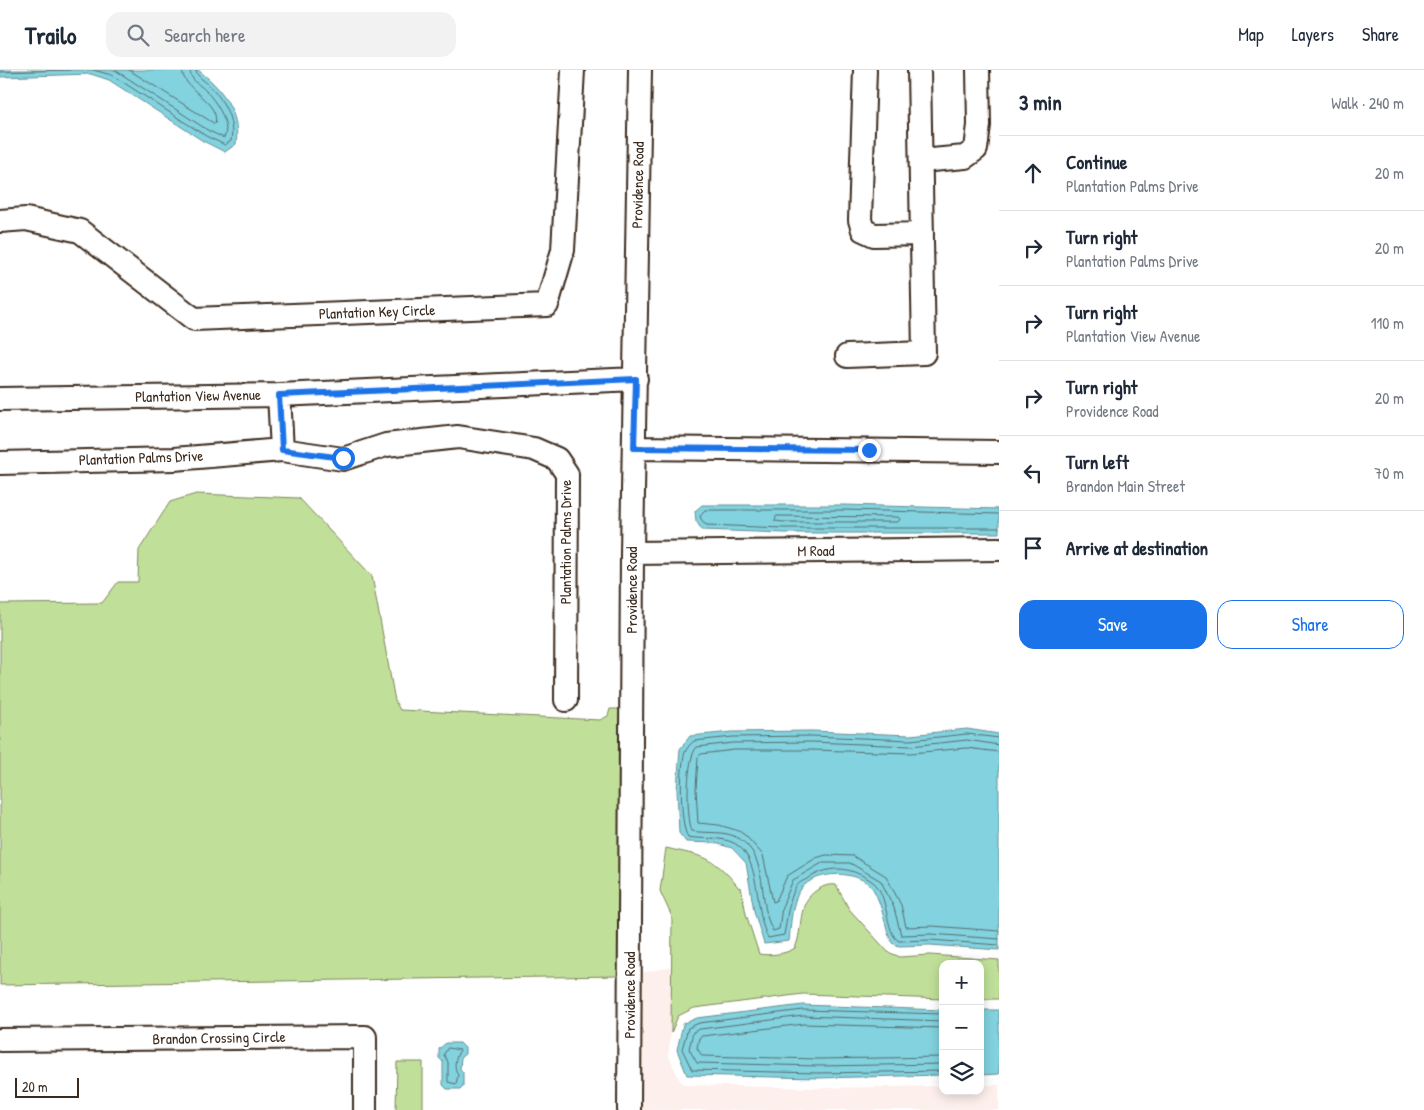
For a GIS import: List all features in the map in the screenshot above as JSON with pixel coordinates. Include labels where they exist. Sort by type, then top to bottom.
[{"type":"street","name":"Plantation Key Circle","points":[[0,221],[26,219],[80,231],[194,318],[547,305],[563,250],[573,70]]},
{"type":"street","name":"Providence Road","points":[[629,1110],[632,553],[640,70]]},
{"type":"street","points":[[864,70],[860,220],[863,230],[874,235],[922,234]]},
{"type":"street","points":[[847,356],[924,353],[919,70]]},
{"type":"street","points":[[921,161],[965,157],[976,149],[979,125],[978,70]]},
{"type":"street","name":"Plantation View Avenue","points":[[0,399],[279,395],[636,379]]},
{"type":"street","points":[[279,395],[282,450]]},
{"type":"street","name":"Plantation Palms Drive","points":[[0,463],[174,458],[282,450],[343,458],[386,445],[458,437],[534,449],[558,459],[568,474],[566,700]]},
{"type":"street","points":[[634,448],[999,452]]},
{"type":"street","name":"M Road","points":[[632,553],[999,549]]},
{"type":"street","name":"Brandon Crossing Circle","points":[[0,1040],[365,1036],[365,1110]]},
{"type":"shaded area","points":[[672,967],[671,1033],[668,1054],[680,1081],[687,1085],[818,1088],[939,1086],[939,1095],[984,1095],[984,1085],[999,1085],[999,1110],[639,1110],[641,973]]},
{"type":"green space","points":[[196,494],[299,498],[372,576],[395,701],[400,710],[600,720],[608,716],[610,709],[620,709],[619,976],[0,985],[0,604],[102,603],[118,582],[138,582],[139,550],[170,502]]},
{"type":"green space","points":[[666,848],[690,853],[714,863],[739,888],[741,887],[746,914],[759,954],[768,955],[787,952],[795,948],[803,909],[810,895],[824,886],[836,885],[849,909],[888,952],[900,957],[930,955],[999,960],[999,999],[984,999],[984,960],[939,960],[939,999],[803,994],[694,1008],[678,1016],[671,1033],[672,917],[660,891]]},
{"type":"green space","points":[[397,1062],[423,1062],[423,1110],[396,1110]]},
{"type":"water","points":[[0,70],[198,70],[215,85],[228,102],[236,122],[236,144],[225,152],[203,141],[109,80],[91,74],[0,77]]},
{"type":"water","points":[[702,505],[844,505],[999,509],[999,533],[784,533],[702,530],[696,521],[695,511]]},
{"type":"water","points":[[967,729],[999,734],[999,950],[930,945],[899,946],[892,943],[873,889],[866,882],[858,878],[837,874],[816,878],[801,889],[793,907],[789,941],[764,944],[754,911],[746,863],[732,848],[715,843],[686,842],[679,833],[677,789],[680,749],[690,736],[732,732],[812,731],[910,735]]},
{"type":"water","points":[[803,1005],[939,1010],[939,1075],[818,1078],[687,1075],[677,1050],[683,1024],[697,1018]]},
{"type":"water","points":[[984,1010],[999,1010],[999,1074],[984,1075]]},
{"type":"water","points":[[446,1043],[460,1043],[465,1048],[465,1054],[461,1057],[460,1069],[463,1072],[463,1086],[460,1089],[447,1089],[443,1085],[443,1062],[439,1058],[439,1049]]},
{"type":"route","points":[[343,458],[282,450],[279,395],[636,379],[634,448],[869,450]]}]
